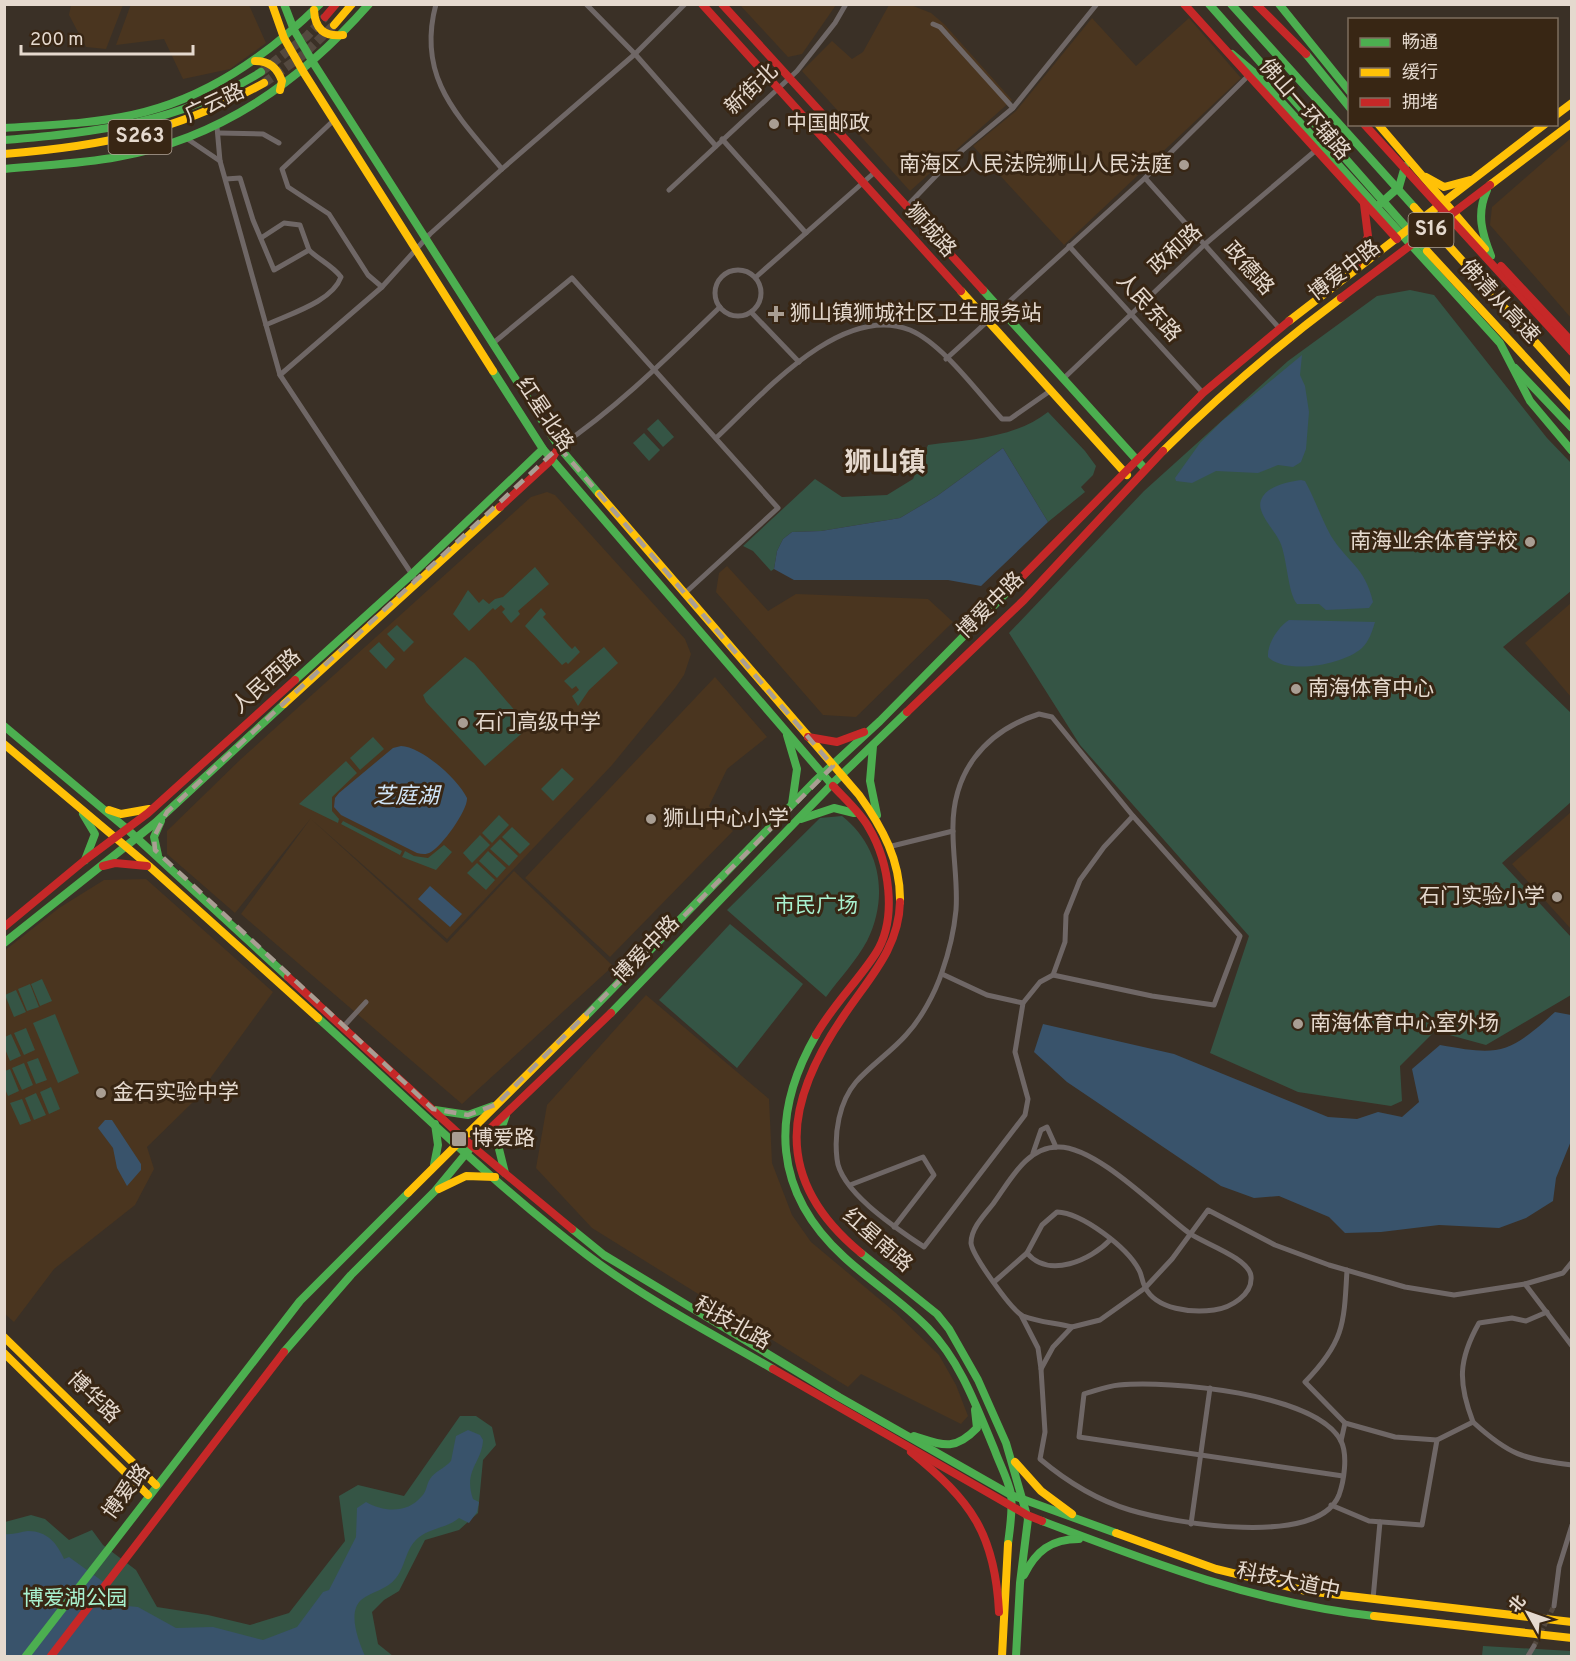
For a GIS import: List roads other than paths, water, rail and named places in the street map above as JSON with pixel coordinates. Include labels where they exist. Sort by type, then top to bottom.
[{"type":"main road","name":"红星北路","points":[[272,4],[284,38],[304,73],[543,449],[823,774]]},
{"type":"main road","name":"红星北路","points":[[284,4],[294,30],[314,64],[559,447],[807,736]]},
{"type":"main road","points":[[325,17],[336,4]]},
{"type":"main road","points":[[334,25],[352,4]]},
{"type":"main road","name":"广云路","points":[[4,169],[119,157],[217,130],[279,92],[304,73],[343,35],[369,4]]},
{"type":"main road","name":"狮城路","points":[[702,4],[1133,481]]},
{"type":"main road","name":"狮城路","points":[[722,4],[1145,469]]},
{"type":"main road","name":"佛山一环辅路","points":[[1184,4],[1232,54],[1248,76],[1396,239]]},
{"type":"main road","name":"佛清从高速","points":[[1209,4],[1572,408]]},
{"type":"main road","name":"佛清从高速","points":[[1231,4],[1572,383]]},
{"type":"main road","points":[[1256,4],[1306,54],[1348,105]]},
{"type":"main road","points":[[1279,4],[1348,90]]},
{"type":"main road","name":"S263","points":[[4,128],[96,122],[135,115],[174,103],[211,87],[255,61],[317,8]]},
{"type":"main road","points":[[317,8],[315,22],[320,31],[333,37],[343,35]]},
{"type":"main road","points":[[1313,45],[1326,77]]},
{"type":"main road","points":[[1232,54],[1257,75],[1500,343],[1515,368],[1530,401],[1572,451]]},
{"type":"main road","points":[[255,61],[263,60],[274,66],[282,81],[279,92]]},
{"type":"main road","name":"广云路","points":[[4,140],[79,135],[158,120],[226,94],[261,72]]},
{"type":"main road","name":"广云路","points":[[4,154],[99,146],[149,135],[208,113],[264,83]]},
{"type":"main road","points":[[1558,114],[1572,104]]},
{"type":"main road","name":"博爱中路","points":[[470,1148],[609,1015],[832,784],[1024,600],[1133,481],[1203,412],[1288,339],[1572,123]]},
{"type":"main road","points":[[1367,126],[1572,352]]},
{"type":"main road","points":[[1380,126],[1491,256],[1572,342]]},
{"type":"main road","points":[[1406,157],[1428,179],[1444,187],[1481,175],[1542,126]]},
{"type":"main road","points":[[1355,271],[1368,236],[1363,202],[1377,205],[1391,197],[1402,182],[1406,157]]},
{"type":"main road","name":"博爱中路","points":[[461,1140],[823,774],[880,721],[1203,393],[1280,328],[1481,175]]},
{"type":"main road","points":[[1488,188],[1479,205],[1479,219],[1480,229],[1491,256]]},
{"type":"main road","points":[[1515,368],[1572,428]]},
{"type":"main road","points":[[543,449],[559,447]]},
{"type":"main road","points":[[4,943],[166,812],[414,579],[551,460],[559,447]]},
{"type":"main road","name":"人民西路","points":[[4,927],[85,860],[154,808],[414,579],[543,449]]},
{"type":"main road","points":[[807,736],[826,743],[841,742],[853,738],[880,721]]},
{"type":"main road","points":[[4,726],[137,837],[433,1110],[461,1140]]},
{"type":"main road","points":[[785,731],[798,767],[799,782],[791,806]]},
{"type":"main road","name":"红星南路","points":[[807,736],[878,820],[892,846],[898,864],[898,924],[886,956],[812,1063],[804,1082],[794,1128],[801,1169],[811,1195],[830,1227],[939,1315],[964,1349],[1010,1455],[1028,1515],[1020,1585],[1016,1656]]},
{"type":"main road","points":[[4,744],[116,837],[434,1122],[461,1140]]},
{"type":"main road","points":[[873,746],[868,767],[868,788],[878,820]]},
{"type":"main road","name":"红星南路","points":[[823,774],[868,827],[879,849],[888,877],[886,921],[880,946],[801,1059],[790,1089],[783,1127],[788,1170],[798,1200],[818,1232],[860,1272],[928,1327],[952,1358],[973,1397],[1011,1495],[1000,1656]]},
{"type":"main road","points":[[77,805],[94,834],[85,860]]},
{"type":"main road","points":[[795,823],[830,807],[847,809],[859,816]]},
{"type":"main road","points":[[102,808],[121,814],[154,808]]},
{"type":"main road","points":[[160,859],[155,850],[154,837],[166,812]]},
{"type":"main road","points":[[96,868],[115,862],[135,862],[148,866]]},
{"type":"main road","points":[[433,1110],[466,1115],[497,1104]]},
{"type":"main road","points":[[505,1174],[497,1141],[508,1112]]},
{"type":"main road","points":[[434,1122],[438,1145],[434,1166]]},
{"type":"main road","name":"科技北路","points":[[461,1140],[495,1177],[555,1230],[613,1274],[1010,1506]]},
{"type":"main road","name":"博爱路","points":[[26,1656],[300,1301],[461,1140]]},
{"type":"main road","points":[[470,1148],[604,1255],[668,1296],[899,1431],[947,1446],[965,1443],[977,1428],[973,1397]]},
{"type":"main road","name":"博爱路","points":[[51,1656],[278,1358],[351,1275],[435,1191],[470,1148]]},
{"type":"main road","points":[[435,1191],[466,1174],[480,1173],[495,1177]]},
{"type":"main road","name":"博华路","points":[[4,1337],[156,1485]]},
{"type":"main road","name":"博华路","points":[[4,1353],[148,1495]]},
{"type":"main road","name":"科技大道中","points":[[899,1431],[1011,1495],[1216,1569],[1306,1591],[1572,1622]]},
{"type":"main road","points":[[888,1435],[962,1497],[985,1530],[999,1582],[1000,1656]]},
{"type":"main road","points":[[1010,1455],[1035,1487],[1056,1505],[1094,1526]]},
{"type":"main road","name":"科技大道中","points":[[1010,1506],[1088,1540],[1172,1571],[1251,1595],[1335,1612],[1572,1638]]},
{"type":"main road","points":[[1020,1585],[1030,1561],[1044,1546],[1063,1538],[1088,1540]]},
{"type":"street","points":[[436,4],[429,30],[432,66],[447,103],[502,169]]},
{"type":"street","points":[[586,4],[635,54],[716,146]]},
{"type":"street","points":[[280,375],[382,287],[426,238],[635,54],[686,4]]},
{"type":"street","name":"新街北","points":[[669,190],[809,57],[835,23],[846,4]]},
{"type":"street","points":[[907,206],[953,158],[1013,108],[1097,6]]},
{"type":"street","points":[[933,24],[940,27],[1013,108]]},
{"type":"street","points":[[946,358],[1144,178],[1248,76]]},
{"type":"street","points":[[334,120],[282,169],[288,187],[329,214],[368,275],[382,287]]},
{"type":"street","points":[[279,143],[263,134],[217,130],[220,160],[280,375],[414,579]]},
{"type":"street","points":[[186,138],[220,160]]},
{"type":"street","points":[[722,139],[806,233]]},
{"type":"street","name":"政和路","points":[[1063,379],[1204,245],[1315,151]]},
{"type":"street","points":[[756,277],[875,172]]},
{"type":"street","points":[[226,179],[240,178],[274,270],[309,250]]},
{"type":"street","name":"政德路","points":[[1144,178],[1280,328]]},
{"type":"street","points":[[261,238],[284,223],[300,225],[309,250],[341,277],[337,288],[304,308],[266,325]]},
{"type":"street","name":"人民东路","points":[[1069,246],[1203,393]]},
{"type":"street","points":[[734,270],[742,270],[756,277],[760,284],[761,296],[751,312],[733,315],[720,307],[715,292],[723,276],[734,270]]},
{"type":"street","points":[[492,344],[572,278],[778,508],[684,594]]},
{"type":"street","points":[[559,447],[587,427],[654,369],[720,307]]},
{"type":"street","points":[[751,312],[799,362]]},
{"type":"street","points":[[716,438],[799,362],[838,336],[865,326],[889,326],[910,330],[946,358],[1002,420],[1010,419],[1050,390]]},
{"type":"street","points":[[1039,714],[1052,717],[1133,816],[1240,936],[1214,1005],[1152,996],[1053,975],[1040,982],[1023,1003],[1015,1052],[1028,1099],[1025,1115],[924,1247],[870,1208],[850,1185],[837,1162],[836,1134],[841,1110],[856,1082],[908,1034],[942,974],[956,909],[953,831],[955,805],[962,777],[977,752],[1002,732],[1039,714]]},
{"type":"street","points":[[1053,975],[1065,942],[1066,915],[1080,880],[1104,847],[1133,816]]},
{"type":"street","points":[[892,846],[953,831]]},
{"type":"street","points":[[942,974],[987,995],[1023,1003]]},
{"type":"street","points":[[343,1027],[366,1002]]},
{"type":"street","points":[[1056,1147],[1047,1126],[1041,1130],[1033,1153],[974,1231],[971,1243],[974,1253],[994,1282],[1021,1315],[1038,1348],[1046,1431],[1040,1459],[1071,1482],[1106,1501],[1130,1510],[1191,1524],[1283,1526],[1321,1517],[1339,1496],[1345,1461],[1341,1442],[1345,1423]]},
{"type":"street","points":[[994,1282],[1027,1252],[1042,1225],[1057,1212],[1070,1213],[1084,1219],[1110,1240],[1139,1269],[1145,1288],[1152,1296],[1183,1310],[1227,1308],[1236,1302],[1249,1285],[1251,1275],[1245,1264],[1191,1234],[1098,1161],[1071,1148],[1056,1147],[1033,1153]]},
{"type":"street","points":[[850,1185],[922,1157],[934,1175],[894,1227]]},
{"type":"street","points":[[1021,1315],[1072,1327],[1100,1320],[1145,1288],[1172,1259],[1208,1210],[1275,1245],[1347,1270],[1405,1287],[1454,1295],[1526,1284],[1563,1273],[1572,1262]]},
{"type":"street","points":[[1027,1252],[1032,1259],[1045,1264],[1064,1265],[1100,1251],[1110,1240]]},
{"type":"street","points":[[1347,1270],[1345,1315],[1339,1340],[1325,1362],[1305,1382],[1345,1423],[1395,1437],[1437,1440],[1473,1422]]},
{"type":"street","points":[[1526,1284],[1572,1346]]},
{"type":"street","points":[[1546,1312],[1526,1321],[1512,1318],[1479,1323],[1467,1345],[1461,1374],[1465,1401],[1473,1422],[1510,1452],[1529,1460],[1572,1465]]},
{"type":"street","points":[[1041,1369],[1053,1347],[1072,1327]]},
{"type":"street","points":[[1341,1442],[1327,1425],[1272,1401],[1210,1388],[1167,1384],[1118,1385],[1084,1394],[1079,1437],[1343,1476]]},
{"type":"street","points":[[1191,1524],[1210,1388]]},
{"type":"street","points":[[1331,1505],[1369,1521],[1422,1525],[1437,1440]]},
{"type":"street","points":[[1372,1599],[1380,1522]]},
{"type":"street","points":[[1554,1606],[1559,1567],[1572,1525]]},
{"type":"street","points":[[1528,1656],[1534,1646]]},
{"type":"water","points":[[1302,355],[1300,375],[1305,386],[1309,412],[1306,449],[1301,462],[1293,467],[1278,465],[1258,473],[1216,471],[1192,483],[1176,481],[1175,478],[1200,443],[1222,421]]},
{"type":"water","points":[[1003,448],[1048,522],[981,586],[948,580],[794,580],[774,569],[777,551],[783,539],[792,532],[821,531],[900,518],[937,496]]},
{"type":"water","points":[[1301,480],[1305,481],[1331,536],[1361,573],[1370,590],[1373,602],[1369,608],[1326,610],[1319,604],[1297,604],[1294,599],[1278,537],[1263,516],[1260,505],[1264,495],[1272,488]]},
{"type":"water","points":[[1289,620],[1375,622],[1367,642],[1353,654],[1329,663],[1301,667],[1288,666],[1268,657],[1274,636]]},
{"type":"water","name":"芝庭湖","points":[[401,746],[419,752],[438,765],[456,782],[467,798],[454,827],[436,848],[427,854],[417,853],[341,815],[334,807],[335,798],[339,793],[393,748]]},
{"type":"water","points":[[430,886],[462,914],[450,927],[418,899]]},
{"type":"water","points":[[1555,1012],[1571,1015],[1571,1141],[1556,1178],[1553,1201],[1526,1218],[1499,1228],[1439,1225],[1381,1232],[1345,1233],[1329,1217],[1279,1196],[1254,1198],[1221,1186],[1067,1082],[1034,1052],[1043,1024],[1174,1054],[1328,1117],[1357,1119],[1378,1112],[1402,1117],[1419,1102],[1412,1069],[1440,1045],[1477,1050],[1503,1048],[1526,1036]]},
{"type":"water","points":[[105,1120],[112,1120],[141,1164],[141,1170],[127,1186],[117,1168],[113,1148],[98,1128]]},
{"type":"water","name":"博爱湖公园","points":[[468,1430],[480,1435],[483,1440],[470,1481],[473,1499],[479,1502],[477,1512],[469,1523],[459,1518],[418,1538],[410,1547],[399,1573],[392,1582],[361,1600],[355,1612],[355,1628],[365,1656],[5,1656],[4,1534],[28,1531],[41,1533],[55,1543],[64,1559],[69,1557],[127,1599],[127,1606],[138,1607],[176,1628],[213,1627],[263,1640],[297,1627],[323,1592],[329,1590],[356,1537],[357,1508],[366,1502],[380,1508],[395,1510],[416,1502],[424,1494],[432,1477],[451,1461],[456,1436]]},
{"type":"tunnel","points":[[261,72],[307,36],[325,17]]},
{"type":"tunnel","points":[[264,83],[303,55],[334,25]]},
{"type":"tunnel","points":[[1534,1646],[1554,1606]]},
{"type":"place","name":"中国邮政","points":[[774,124]]},
{"type":"place","name":"南海区人民法院狮山人民法庭","points":[[1184,165]]},
{"type":"place","name":"狮山镇狮城社区卫生服务站","points":[[776,314]]},
{"type":"place","name":"南海业余体育学校","points":[[1530,542]]},
{"type":"place","name":"南海体育中心","points":[[1296,689]]},
{"type":"place","name":"石门高级中学","points":[[463,723]]},
{"type":"place","name":"狮山中心小学","points":[[651,819]]},
{"type":"place","name":"石门实验小学","points":[[1557,897]]},
{"type":"place","name":"南海体育中心室外场","points":[[1298,1024]]},
{"type":"place","name":"金石实验中学","points":[[101,1093]]},
{"type":"place","name":"博爱路","points":[[459,1139]]},
{"type":"district","name":"狮山镇","points":[[885,464]]},
{"type":"park label","name":"市民广场","points":[[816,906]]}]
